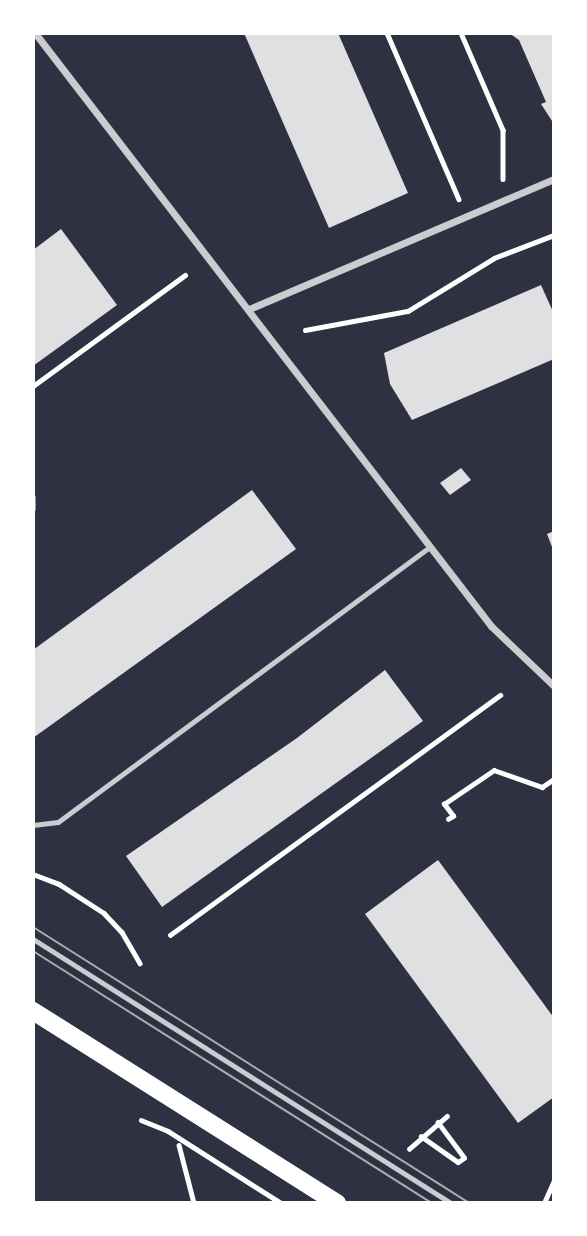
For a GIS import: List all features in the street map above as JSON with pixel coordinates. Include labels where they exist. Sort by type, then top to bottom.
[{"type":"main road","points":[[33,1011],[337,1203]]},
{"type":"street","points":[[35,33],[491,626],[520,657],[552,681]]},
{"type":"street","points":[[249,309],[554,179]]},
{"type":"lane","points":[[33,825],[58,822],[430,547]]},
{"type":"lane","points":[[33,939],[450,1203]]},
{"type":"path","points":[[387,33],[466,216]]},
{"type":"path","points":[[461,33],[503,130],[503,200]]},
{"type":"path","points":[[305,330],[408,311],[494,258],[554,234]]},
{"type":"path","points":[[33,386],[185,275]]},
{"type":"path","points":[[33,497],[33,509]]},
{"type":"path","points":[[170,935],[500,695]]},
{"type":"path","points":[[448,820],[453,816],[444,804],[494,770],[542,786],[554,779]]},
{"type":"path","points":[[33,874],[59,884],[104,913],[122,932],[139,963]]},
{"type":"path","points":[[409,1149],[447,1116]]},
{"type":"path","points":[[141,1120],[168,1131],[281,1203]]},
{"type":"path","points":[[421,1136],[458,1162],[464,1158],[438,1123]]},
{"type":"path","points":[[179,1145],[194,1203]]},
{"type":"path","points":[[544,1203],[554,1181]]},
{"type":"building","points":[[244,33],[338,33],[408,193],[329,228]]},
{"type":"building","points":[[509,33],[554,33],[554,124],[541,104],[546,102],[519,40]]},
{"type":"building","points":[[61,229],[117,305],[33,366],[33,250]]},
{"type":"building","points":[[541,285],[554,314],[554,359],[412,420],[390,384],[384,353]]},
{"type":"building","points":[[461,468],[471,480],[450,495],[440,483]]},
{"type":"building","points":[[252,490],[296,549],[33,738],[33,650]]},
{"type":"building","points":[[554,531],[554,552],[547,534]]},
{"type":"building","points":[[385,670],[423,721],[162,907],[126,856],[297,738]]},
{"type":"building","points":[[438,860],[554,1018],[554,1097],[518,1123],[365,914]]},
{"type":"tram line","points":[[33,927],[469,1203]]},
{"type":"tram line","points":[[33,951],[431,1203]]}]
